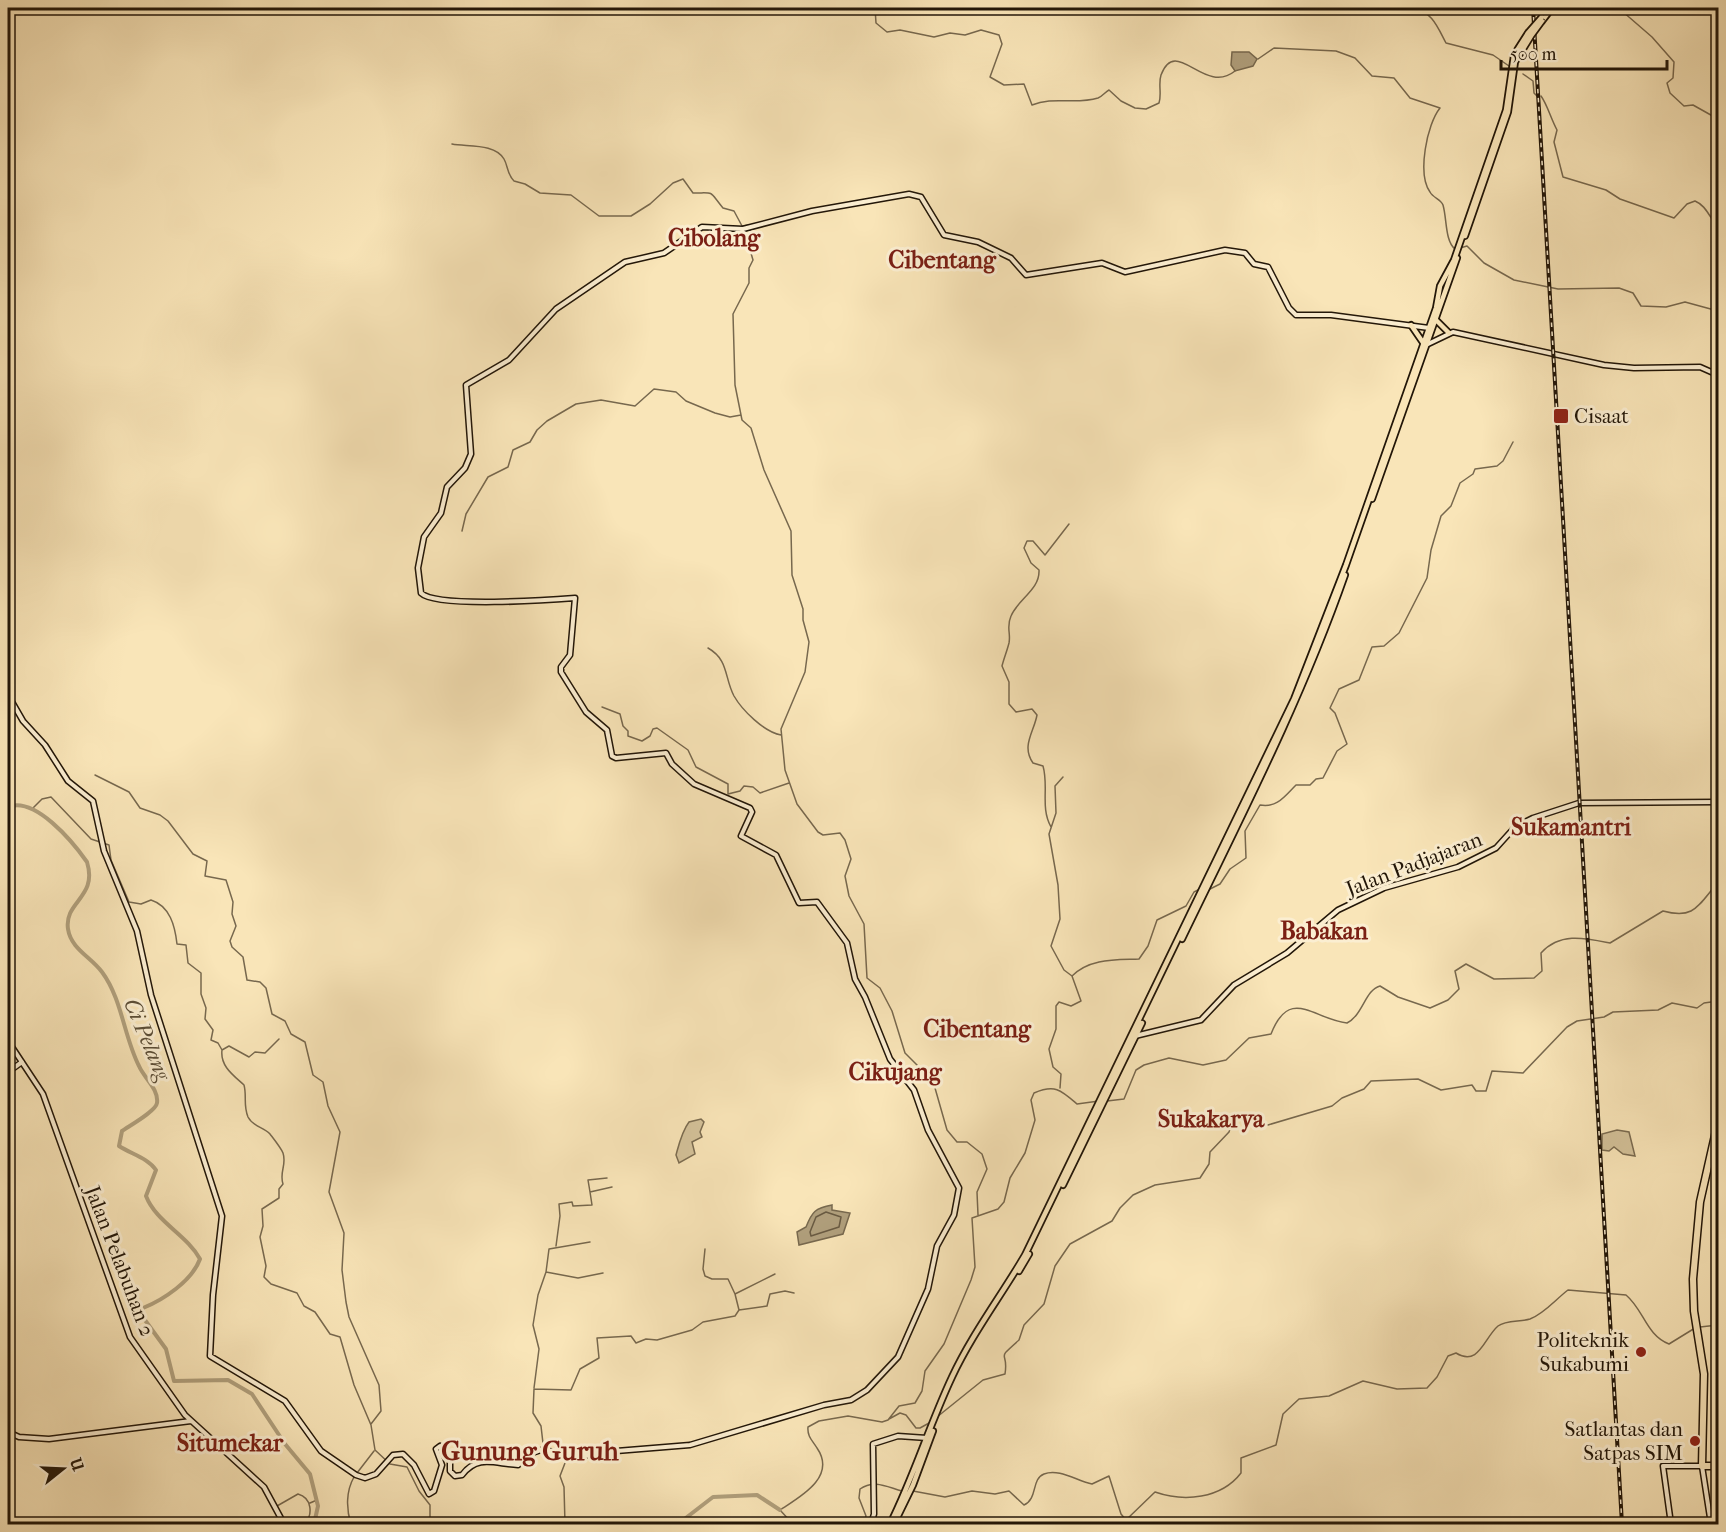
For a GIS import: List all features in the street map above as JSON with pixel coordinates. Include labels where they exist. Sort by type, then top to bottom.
[{"type":"highway","points":[[1719,1122],[1711,1147],[1698,1219],[1693,1293],[1704,1374],[1702,1466],[1719,1466]]},
{"type":"main road","points":[[1426,344],[1440,286],[1454,260],[1508,112],[1514,59],[1550,8]]},
{"type":"main road","points":[[1107,1092],[1295,704],[1326,628],[1410,386],[1436,320],[1468,223]]},
{"type":"main road","points":[[1436,320],[1449,333]]},
{"type":"main road","points":[[1411,325],[1426,344]]},
{"type":"main road","points":[[892,1524],[911,1484],[941,1407],[968,1351],[1025,1262],[1136,1036],[1151,999]]},
{"type":"main road","points":[[911,1484],[934,1424]]},
{"type":"street","points":[[8,695],[23,721],[44,744],[68,781],[93,801],[96,824],[103,839],[105,853],[138,934],[151,995],[222,1216],[213,1295],[210,1355],[285,1401],[321,1451],[356,1475],[363,1478],[373,1475],[393,1455],[403,1454],[414,1465],[425,1491],[429,1494],[434,1491],[442,1465],[436,1452],[440,1446],[450,1461],[450,1472],[460,1475],[475,1462],[518,1465],[529,1454],[544,1449],[561,1455],[584,1456],[604,1452],[690,1445],[814,1408],[855,1399],[898,1358],[928,1289],[938,1246],[953,1217],[959,1192],[953,1174],[928,1130],[914,1090],[890,1059],[867,1001],[855,979],[847,943],[817,902],[799,903],[776,855],[741,836],[752,812],[750,808],[694,784],[672,764],[666,753],[616,758],[612,756],[606,728],[585,712],[561,672],[561,668],[570,655],[575,598],[531,601],[448,600],[427,597],[421,593],[418,568],[423,538],[441,513],[447,488],[466,466],[471,454],[466,386],[509,360],[556,309],[625,262],[664,253],[702,227],[744,229],[812,211],[909,194],[920,195],[944,235],[978,242],[1013,260],[1026,275],[1102,263],[1125,272],[1228,250],[1245,253],[1254,264],[1268,267],[1292,313],[1429,328]]},
{"type":"street","points":[[1426,344],[1449,333],[1604,365],[1634,368],[1700,367],[1719,375]]},
{"type":"street","name":"Jalan Padjajaran","points":[[1136,1036],[1201,1020],[1234,985],[1287,953],[1338,910],[1384,888],[1458,867],[1496,848],[1517,825],[1533,818],[1579,803],[1719,802]]},
{"type":"street","points":[[1141,1023],[1148,1032]]},
{"type":"street","name":"Jalan Pelabuhan 2","points":[[8,1041],[43,1094],[128,1334],[190,1421],[262,1485],[284,1524]]},
{"type":"street","points":[[8,1072],[22,1062]]},
{"type":"street","points":[[8,1432],[19,1437],[49,1439],[190,1421]]},
{"type":"street","points":[[871,1524],[874,1514],[872,1487],[875,1442],[903,1436],[927,1438]]},
{"type":"street","points":[[1671,1524],[1663,1466],[1702,1466],[1711,1524]]},
{"type":"shaded area","points":[[701,1119],[704,1122],[700,1132],[702,1137],[692,1142],[695,1154],[679,1163],[676,1155],[684,1129],[689,1122]]},
{"type":"shaded area","points":[[1617,1130],[1629,1132],[1635,1156],[1623,1154],[1614,1147],[1609,1151],[1602,1150],[1602,1134]]},
{"type":"water","points":[[1232,52],[1249,52],[1257,59],[1253,66],[1235,71],[1231,65]]},
{"type":"water","points":[[832,1205],[832,1210],[850,1213],[843,1234],[799,1245],[797,1232],[806,1227],[815,1212]]},
{"type":"waterway","points":[[875,8],[876,23],[887,32],[900,30],[934,37],[950,33],[965,35],[981,30],[999,35],[1002,44],[990,77],[1004,85],[1024,84],[1032,105],[1048,101],[1090,100],[1100,97],[1109,90],[1121,101],[1135,108],[1146,109],[1159,103],[1161,75],[1167,64],[1175,61],[1183,63],[1212,77],[1224,77],[1235,71]]},
{"type":"waterway","points":[[1413,8],[1430,16],[1446,43],[1493,55],[1509,66]]},
{"type":"waterway","points":[[1622,8],[1622,11],[1652,37],[1674,62],[1673,78],[1667,83],[1670,93],[1684,106],[1693,105],[1718,119]]},
{"type":"waterway","points":[[1258,59],[1274,48],[1336,51],[1355,58],[1372,76],[1394,78],[1410,98],[1440,108],[1431,125],[1425,149],[1424,174],[1430,192],[1443,205],[1449,241],[1455,249]]},
{"type":"waterway","points":[[1523,74],[1533,81],[1534,93],[1537,96]]},
{"type":"waterway","points":[[1541,96],[1557,130],[1554,142],[1563,177],[1606,190],[1620,199],[1674,218],[1687,204],[1695,201],[1718,226]]},
{"type":"waterway","points":[[452,144],[494,150],[504,159],[514,181],[525,184],[540,193],[571,195],[599,216],[631,216],[650,204],[673,183],[683,179],[693,193],[713,195],[723,208],[734,211],[742,226],[749,225],[751,232],[748,243],[753,260],[749,268],[749,283],[733,314],[735,385],[742,420],[751,428],[764,470],[791,531],[792,575],[803,609],[803,620],[809,642],[805,672],[781,729],[785,770],[797,804],[818,832],[823,835],[840,833],[845,840],[851,859],[845,876],[849,896],[864,924],[867,978],[880,988],[892,1011],[905,1053],[933,1081],[947,1130],[957,1142],[967,1142],[982,1154],[987,1169],[977,1192],[978,1215]]},
{"type":"waterway","points":[[1460,248],[1467,246],[1484,263],[1514,280],[1558,289],[1619,288],[1633,293],[1641,306],[1666,307],[1685,302],[1718,311]]},
{"type":"waterway","points":[[462,531],[466,514],[488,477],[508,467],[513,450],[530,442],[537,430],[547,421],[576,404],[601,400],[635,406],[654,389],[676,392],[686,401],[715,413],[730,417],[741,415]]},
{"type":"waterway","points":[[1208,890],[1220,884],[1230,869],[1246,858],[1245,831],[1260,805],[1276,803],[1296,785],[1310,785],[1316,779],[1323,778],[1337,751],[1347,744],[1335,713],[1330,708],[1339,689],[1359,680],[1372,647],[1384,646],[1399,633],[1427,578],[1431,550],[1441,516],[1451,506],[1460,483],[1473,474],[1475,469],[1497,466],[1503,461],[1513,442]]},
{"type":"waterway","points":[[1051,827],[1046,812],[1043,766],[1033,763],[1028,751],[1029,739],[1037,715],[1032,709],[1016,712],[1009,704],[1009,682],[1002,666],[1009,643],[1011,616],[1018,604],[1032,589],[1038,577],[1039,570],[1031,563],[1024,548],[1027,541],[1033,541],[1045,555],[1069,524]]},
{"type":"waterway","points":[[708,648],[723,663],[731,689],[742,708],[768,730],[781,735]]},
{"type":"waterway","points":[[602,707],[620,714],[628,736],[642,741],[650,736],[653,729],[657,728],[688,750],[696,767],[728,784],[728,794],[740,791],[744,786],[753,787],[760,793],[789,783]]},
{"type":"waterway","points":[[95,775],[129,792],[140,808],[160,815],[168,821],[193,854],[207,861],[205,876],[226,880],[233,902],[232,914],[236,926],[230,941],[232,947],[243,957],[247,980],[260,982],[266,988],[272,1014],[285,1021],[291,1034],[305,1042],[313,1075],[323,1082],[328,1106],[340,1132],[329,1192],[344,1233],[342,1270],[346,1302],[349,1317],[379,1385],[381,1411],[371,1424]]},
{"type":"waterway","points":[[1063,777],[1055,786],[1056,813],[1049,834],[1058,885],[1060,919],[1051,946],[1064,970],[1072,976]]},
{"type":"waterway","points":[[33,808],[42,799],[51,797],[91,839],[109,845],[111,860],[129,902],[141,904],[151,900],[167,912],[175,930],[177,944],[186,945],[188,963],[201,973],[201,994],[206,1008],[205,1019],[213,1030],[211,1040],[218,1043],[222,1050],[229,1046],[249,1057],[255,1052],[265,1053],[279,1039]]},
{"type":"waterway","name":"Ci Pelang","points":[[8,807],[19,805],[41,814],[73,843],[87,862],[88,884],[68,920],[70,936],[109,983],[119,1006],[134,1055],[154,1088],[157,1098],[157,1103],[152,1110],[122,1131],[119,1146],[144,1159],[156,1170],[146,1196],[157,1213],[200,1259],[184,1282],[168,1295],[143,1308],[142,1316],[166,1349],[174,1381],[228,1380],[252,1394],[285,1444],[310,1474],[318,1506],[314,1524]]},
{"type":"waterway","points":[[1107,1101],[1124,1099],[1136,1070],[1144,1065],[1169,1058],[1203,1065],[1226,1060],[1249,1038],[1271,1034],[1278,1020],[1286,1011],[1294,1008],[1347,1023],[1357,1014],[1371,992],[1380,986],[1398,997],[1430,1008],[1448,1000],[1459,989],[1455,971],[1466,964],[1494,979],[1534,978],[1542,971],[1541,953],[1548,946],[1573,938],[1610,943],[1663,911],[1681,914],[1693,910],[1718,885]]},
{"type":"waterway","points":[[1060,1088],[1061,1074],[1053,1067],[1049,1049],[1056,1029],[1056,1006],[1059,1002],[1071,1006],[1081,1001],[1072,976],[1095,963],[1139,959],[1148,946],[1157,920],[1186,906],[1194,892],[1200,889]]},
{"type":"waterway","points":[[937,1417],[983,1380],[1005,1374],[1004,1356],[1019,1340],[1024,1325],[1044,1304],[1055,1266],[1070,1244],[1112,1221],[1120,1208],[1133,1195],[1155,1185],[1200,1178],[1209,1164],[1210,1152],[1229,1132],[1233,1119],[1250,1115],[1258,1122],[1268,1125],[1332,1106],[1342,1098],[1364,1089],[1371,1081],[1418,1079],[1441,1090],[1472,1085],[1476,1091],[1486,1091],[1492,1071],[1523,1073],[1567,1027],[1577,1021],[1604,1017],[1613,1012],[1658,1010],[1672,1003],[1697,1008],[1704,1003],[1718,1001]]},
{"type":"waterway","points":[[222,1050],[225,1065],[244,1085],[248,1117],[270,1134],[281,1148],[284,1157],[283,1184],[279,1189],[279,1198],[262,1209],[263,1226],[260,1237],[266,1266],[264,1277],[271,1284],[297,1293],[304,1306],[315,1312],[330,1334],[340,1337],[354,1385],[371,1425],[375,1450],[390,1464],[407,1467],[419,1491],[430,1505],[430,1517],[438,1524]]},
{"type":"waterway","points":[[798,1524],[791,1522],[780,1510],[806,1492],[819,1477],[822,1458],[809,1436],[808,1427],[819,1421],[848,1416],[882,1422],[888,1420],[899,1406],[915,1403],[922,1391],[925,1371],[944,1344],[975,1267],[972,1218],[998,1209],[1004,1202],[1010,1178],[1025,1153],[1035,1120],[1031,1100],[1034,1093],[1053,1089],[1062,1092],[1077,1104],[1099,1101]]},
{"type":"waterway","points":[[590,1192],[588,1180],[607,1178]]},
{"type":"waterway","points":[[556,1246],[560,1216],[559,1204],[572,1202],[573,1206],[592,1205],[590,1192],[612,1187]]},
{"type":"waterway","points":[[534,1388],[539,1349],[533,1325],[538,1295],[546,1272],[549,1249],[590,1242]]},
{"type":"waterway","points":[[705,1249],[703,1269],[705,1276],[712,1279],[728,1279],[735,1294]]},
{"type":"waterway","points":[[546,1272],[578,1278],[603,1273]]},
{"type":"waterway","points":[[739,1310],[735,1294],[775,1274]]},
{"type":"waterway","name":"Ci Pelang","points":[[913,1491],[945,1497],[972,1491],[995,1494],[1009,1491],[1024,1505],[1031,1498],[1037,1480],[1044,1474],[1062,1474],[1092,1484],[1109,1476],[1121,1514],[1126,1520],[1155,1492],[1178,1497],[1201,1496],[1213,1493],[1233,1482],[1241,1473],[1241,1458],[1276,1445],[1283,1414],[1299,1399],[1329,1396],[1363,1381],[1397,1389],[1427,1388],[1437,1377],[1448,1356],[1456,1353],[1464,1356],[1476,1354],[1498,1326],[1535,1317],[1568,1290],[1626,1295],[1655,1335],[1669,1344],[1695,1328]]},
{"type":"waterway","points":[[555,1455],[544,1452],[541,1426],[533,1413],[534,1389],[571,1390],[580,1369],[599,1358],[597,1338],[631,1336],[636,1343],[646,1339],[657,1340],[692,1330],[703,1322],[735,1316],[739,1310],[767,1306],[770,1294],[785,1291],[794,1293]]},
{"type":"waterway","name":"Ci Pelang","points":[[1700,1327],[1718,1325]]},
{"type":"waterway","points":[[889,1419],[900,1413],[906,1415],[916,1428],[931,1422]]},
{"type":"waterway","points":[[357,1473],[374,1451]]},
{"type":"waterway","points":[[563,1456],[565,1463],[560,1476],[564,1487],[565,1524]]},
{"type":"waterway","points":[[351,1524],[348,1500],[349,1488],[354,1477]]},
{"type":"waterway","name":"Ci Pelang","points":[[863,1524],[866,1516],[859,1498],[860,1489],[875,1484],[902,1491]]},
{"type":"waterway","points":[[277,1506],[298,1494],[303,1496],[310,1507],[305,1524]]},
{"type":"waterway","name":"Ci Pelang","points":[[678,1524],[713,1497],[757,1495],[780,1510]]},
{"type":"waterway","name":"Ci Pelang","points":[[310,1503],[317,1500]]},
{"type":"waterway","name":"Ci Pelang","points":[[804,1524],[821,1524]]},
{"type":"railway","points":[[1533,8],[1622,1524]]},
{"type":"place","name":"Cisaat","points":[[1561,416]]},
{"type":"place","name":"Politeknik Sukabumi","points":[[1641,1352]]},
{"type":"place","name":"Satlantas dan Satpas SIM","points":[[1695,1441]]},
{"type":"district","name":"Cibolang","points":[[714,238]]},
{"type":"district","name":"Cibentang","points":[[942,260]]},
{"type":"district","name":"Sukamantri","points":[[1571,827]]},
{"type":"district","name":"Babakan","points":[[1324,931]]},
{"type":"district","name":"Cibentang","points":[[977,1029]]},
{"type":"district","name":"Cikujang","points":[[895,1072]]},
{"type":"district","name":"Sukakarya","points":[[1211,1119]]},
{"type":"district","name":"Situmekar","points":[[230,1443]]},
{"type":"district","name":"Gunung Guruh","points":[[530,1451]]}]
